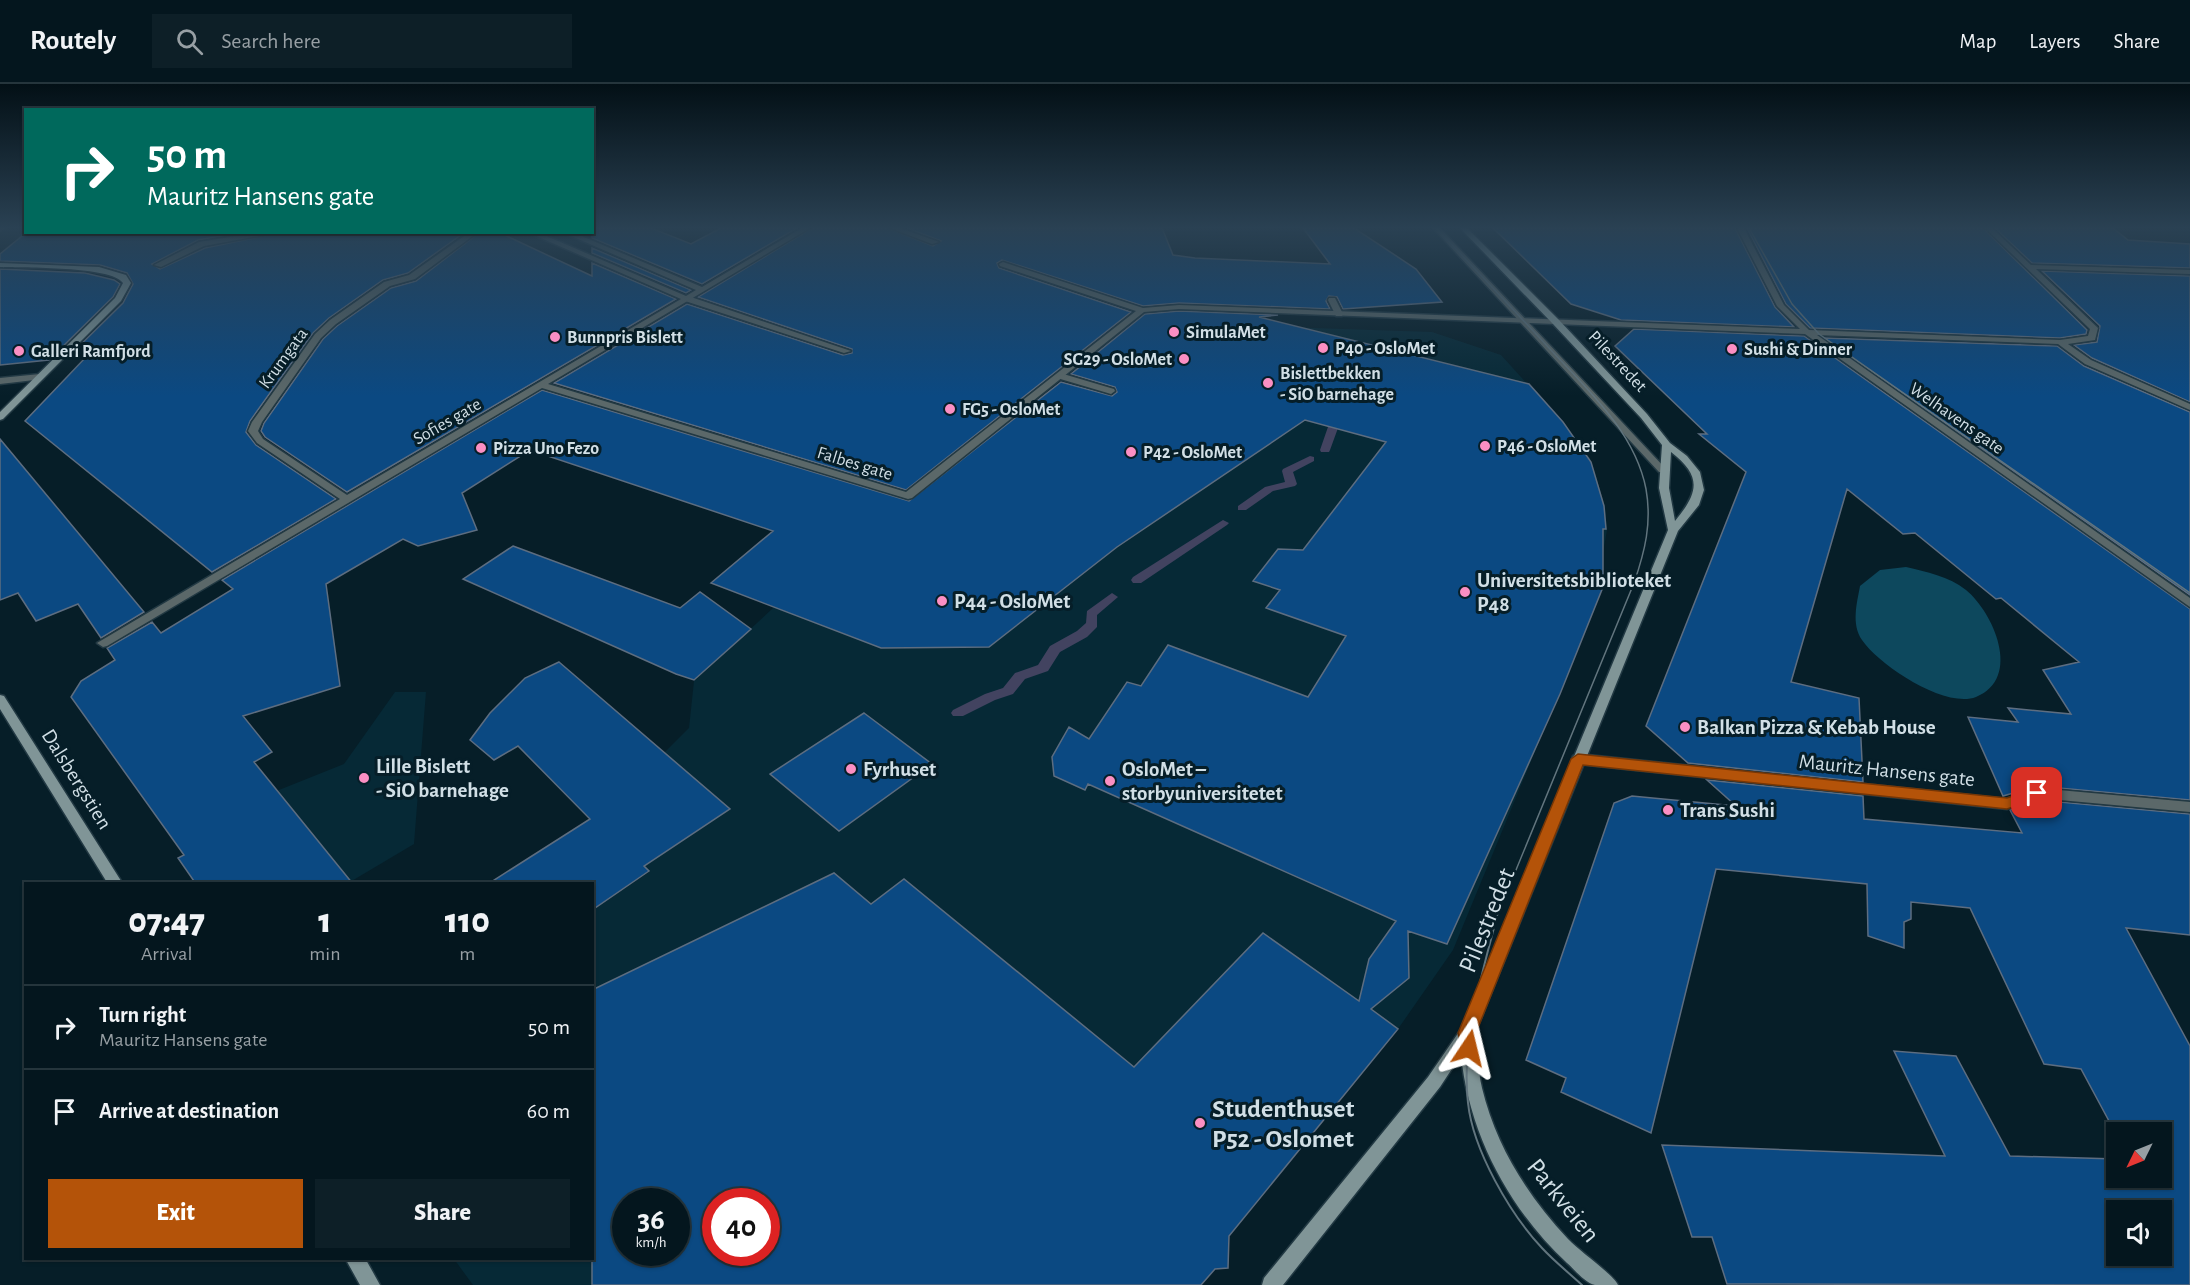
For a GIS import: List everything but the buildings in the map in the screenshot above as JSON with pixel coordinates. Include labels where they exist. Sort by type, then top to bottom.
[{"type":"main road","points":[[0,417],[118,299],[126,284]]},
{"type":"main road","name":"Pilestredet","points":[[1270,1285],[1434,1082],[1467,1033],[1673,530],[1694,506],[1699,490],[1697,474],[1684,458],[1667,445],[1659,432],[1518,284]]},
{"type":"main road","points":[[1667,445],[1662,470],[1664,499],[1673,530]]},
{"type":"main road","name":"Dalsbergstien","points":[[0,699],[115,882]]},
{"type":"main road","name":"Parkveien","points":[[1467,1033],[1474,1089],[1500,1161],[1527,1204],[1561,1244],[1610,1285]]},
{"type":"main road","points":[[355,1260],[370,1285]]},
{"type":"street","name":"Krumgata","points":[[346,498],[260,441],[253,431],[318,336],[333,322],[387,284]]},
{"type":"street","points":[[652,284],[685,298],[848,351]]},
{"type":"street","points":[[687,284],[701,290]]},
{"type":"street","name":"Sofies gate","points":[[103,643],[711,284]]},
{"type":"street","points":[[1064,284],[1142,310],[1179,307],[2060,342],[2092,338],[2094,328],[2048,284]]},
{"type":"street","points":[[1489,284],[1662,470]]},
{"type":"street","name":"Welhavens gate","points":[[1769,284],[1781,306],[1806,331],[2190,603]]},
{"type":"street","points":[[1332,300],[1339,314]]},
{"type":"street","name":"Falbes gate","points":[[541,386],[908,496],[1142,310]]},
{"type":"street","points":[[2060,342],[2088,362],[2190,407]]},
{"type":"street","points":[[1060,376],[1111,391]]},
{"type":"street","points":[[0,381],[40,377]]},
{"type":"street","name":"Mauritz Hansens gate","points":[[1578,759],[2007,804],[2037,793],[2190,807]]},
{"type":"shaded area","name":"OsloMet – storbyuniversitetet","points":[[1255,326],[1432,332],[1501,355],[1562,422],[1590,458],[1605,506],[1607,530],[1603,553],[1603,587],[1453,950],[1398,1029],[1187,1285],[473,1285],[455,1260],[594,1260],[594,909],[649,872],[644,866],[729,809],[664,753],[689,728],[694,681],[837,549],[917,528],[1108,364]]},
{"type":"shaded area","points":[[1906,567],[1937,575],[1959,585],[1976,600],[1986,613],[1999,645],[2001,661],[1998,675],[1990,688],[1976,697],[1963,699],[1948,697],[1931,691],[1897,672],[1862,640],[1857,627],[1856,613],[1860,586],[1880,570]]},
{"type":"shaded area","name":"Lille Bislett - SiO barnehage","points":[[395,692],[426,692],[414,844],[350,882],[274,792],[344,764]]},
{"type":"waterway","points":[[1325,450],[1333,426],[1347,417]]},
{"type":"waterway","points":[[1242,508],[1269,489],[1291,484],[1287,471],[1310,459]]},
{"type":"waterway","points":[[1137,580],[1223,523]]},
{"type":"waterway","points":[[958,713],[1008,691],[1020,676],[1043,668],[1055,649],[1082,634],[1092,624],[1091,614],[1112,597]]},
{"type":"tram line","points":[[1489,284],[1608,412],[1632,449],[1640,468],[1648,501],[1646,537],[1634,583],[1495,921]]},
{"type":"tram line","points":[[1781,284],[1792,304],[1819,334],[2190,593]]},
{"type":"tram line","points":[[1496,920],[1474,1011],[1467,1057],[1468,1103],[1471,1121],[1485,1161],[1518,1218],[1542,1248],[1582,1285]]},
{"type":"place","name":"SimulaMet","points":[[1174,332]]},
{"type":"place","name":"Bunnpris Bislett","points":[[555,337]]},
{"type":"place","name":"P40 - OsloMet","points":[[1323,348]]},
{"type":"place","name":"Sushi & Dinner","points":[[1732,349]]},
{"type":"place","name":"Galleri Ramfjord","points":[[19,351]]},
{"type":"place","name":"SG29 - OsloMet","points":[[1184,359]]},
{"type":"place","name":"Bislettbekken - SiO barnehage","points":[[1268,383]]},
{"type":"place","name":"FG5 - OsloMet","points":[[950,409]]},
{"type":"place","name":"P46 - OsloMet","points":[[1485,446]]},
{"type":"place","name":"Pizza Uno Fezo","points":[[481,448]]},
{"type":"place","name":"P42 - OsloMet","points":[[1131,452]]},
{"type":"place","name":"Universitetsbiblioteket P48","points":[[1465,592]]},
{"type":"place","name":"P44 - OsloMet","points":[[942,601]]},
{"type":"place","name":"Balkan Pizza & Kebab House","points":[[1685,727]]},
{"type":"place","name":"Fyrhuset","points":[[851,769]]},
{"type":"place","name":"Lille Bislett - SiO barnehage","points":[[364,778]]},
{"type":"place","name":"OsloMet – storbyuniversitetet","points":[[1110,781]]},
{"type":"place","name":"Trans Sushi","points":[[1668,810]]},
{"type":"place","name":"Studenthuset P52 - Oslomet","points":[[1200,1123]]},
{"type":"route","points":[[1469,1048],[1467,1033],[1578,759],[2007,804],[2037,793]]}]
